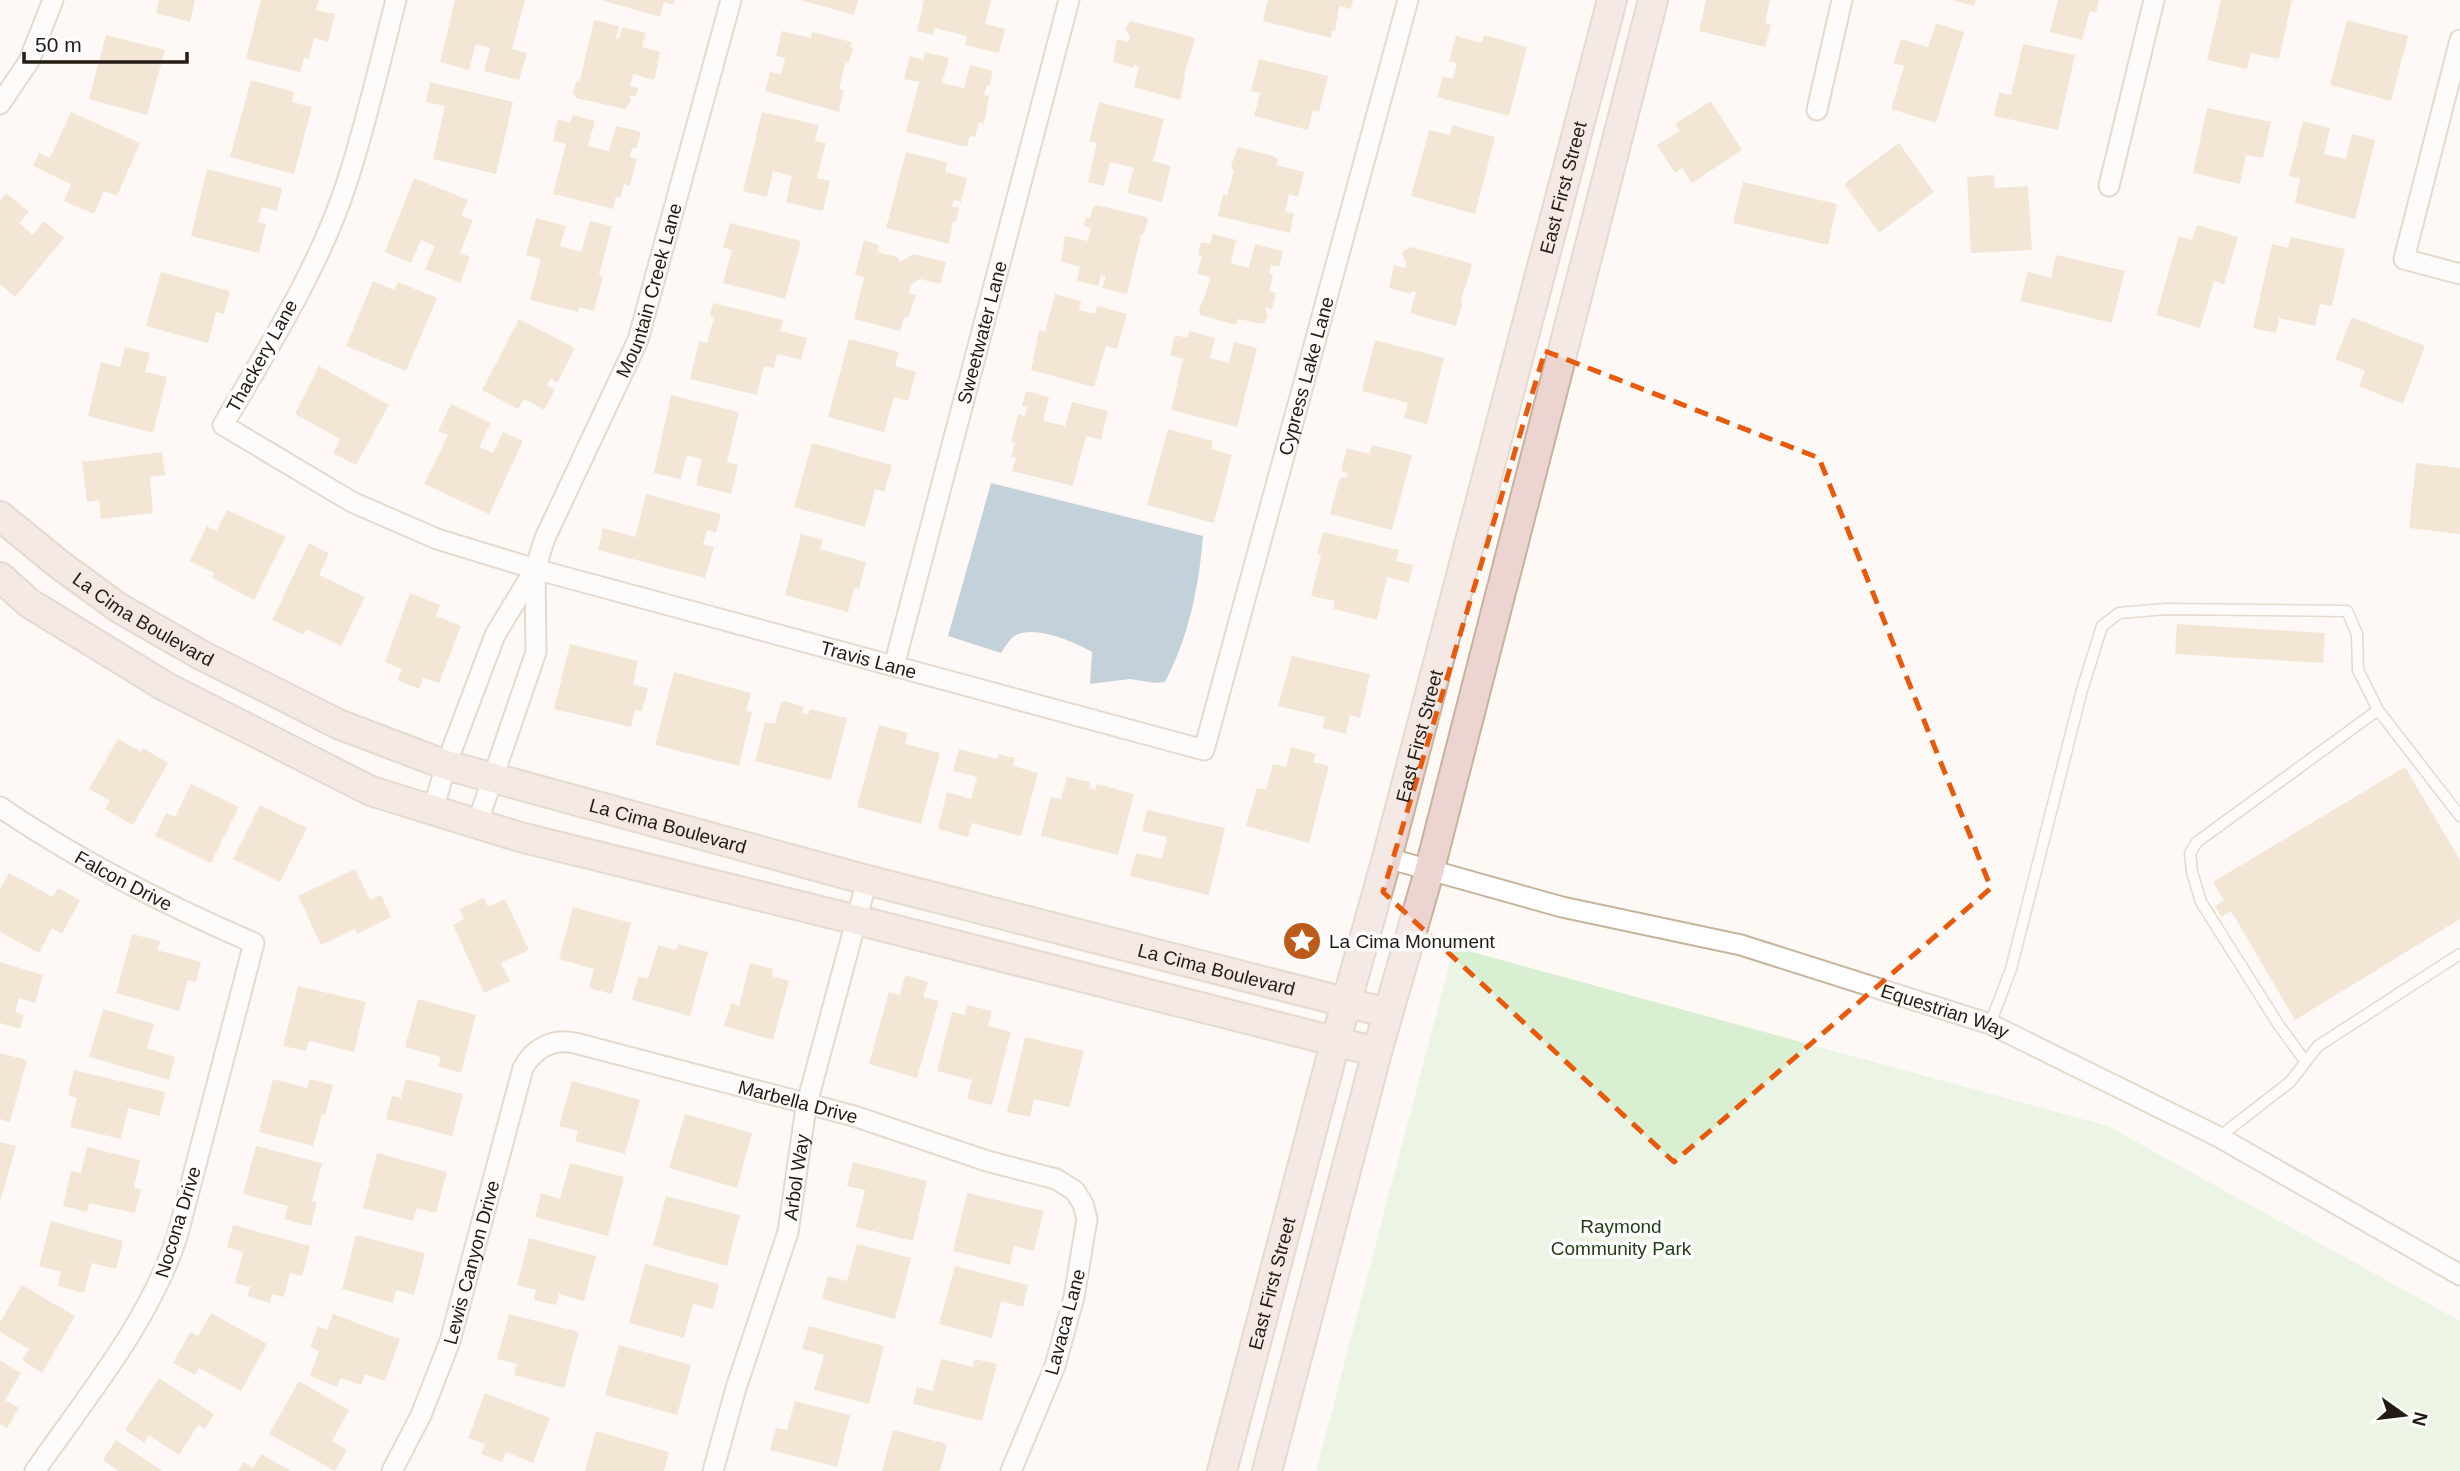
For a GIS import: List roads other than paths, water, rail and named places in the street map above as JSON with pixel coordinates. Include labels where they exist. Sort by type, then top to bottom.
[{"type":"main road","name":"East First Street","points":[[1222,1471],[1335,1043],[1387,858],[1612,0]]},
{"type":"main road","name":"East First Street","points":[[1267,1471],[1377,1052],[1429,872],[1653,0]]},
{"type":"main road","name":"La Cima Boulevard","points":[[0,516],[119,608],[201,656],[338,724],[446,765],[867,880],[1388,1013]]},
{"type":"main road","points":[[0,577],[29,603],[166,687],[371,791],[520,837],[1377,1052]]},
{"type":"street","points":[[0,104],[29,61],[54,0]]},
{"type":"street","name":"Thackery Lane","points":[[396,0],[341,197],[316,258],[271,344],[223,425],[352,502],[438,539],[535,569]]},
{"type":"street","name":"Mountain Creek Lane","points":[[433,810],[446,765],[495,635],[535,569],[545,538],[638,340],[731,0]]},
{"type":"street","name":"Sweetwater Lane","points":[[894,666],[1069,0]]},
{"type":"street","name":"Cypress Lake Lane","points":[[1205,750],[1408,0]]},
{"type":"street","points":[[1817,110],[1842,0]]},
{"type":"street","points":[[2109,186],[2154,0]]},
{"type":"street","points":[[2460,40],[2404,259],[2460,274]]},
{"type":"street","name":"Mountain Creek Lane","points":[[477,824],[536,652],[535,569]]},
{"type":"street","name":"Travis Lane","points":[[535,569],[1205,750]]},
{"type":"street","name":"Falcon Drive","points":[[0,807],[71,852],[139,889],[254,943]]},
{"type":"street","name":"Equestrian Way","points":[[1387,858],[1429,872],[1562,907],[1741,946],[1990,1024],[2219,1137],[2460,1275]]},
{"type":"street","name":"Arbol Way","points":[[713,1471],[736,1388],[788,1232],[807,1104],[867,880]]},
{"type":"street","name":"Nocona Drive","points":[[36,1471],[139,1321],[164,1272],[177,1237],[254,943]]},
{"type":"street","name":"Marbella Drive","points":[[537,1050],[549,1044],[568,1041],[873,1122],[987,1161],[1056,1179]]},
{"type":"street","name":"Lewis Canyon Drive","points":[[392,1471],[421,1415],[450,1341],[521,1074],[527,1061],[537,1050]]},
{"type":"street","name":"Lavaca Lane","points":[[1011,1471],[1055,1366],[1082,1262],[1086,1211],[1075,1192],[1056,1179]]},
{"type":"lane","points":[[1990,1024],[2011,969],[2081,690],[2102,626],[2119,613],[2166,609],[2347,611],[2357,634],[2358,670],[2378,710],[2460,816]]},
{"type":"lane","points":[[2305,1061],[2278,1024],[2201,902],[2192,872],[2190,853],[2197,842],[2378,710]]},
{"type":"lane","points":[[2219,1137],[2290,1082],[2318,1046],[2460,954]]},
{"type":"water","points":[[991,483],[1203,536],[1199,574],[1187,629],[1165,682],[1130,679],[1090,684],[1092,652],[1044,633],[1024,632],[1016,635],[1001,653],[948,636]]},
{"type":"place","name":"La Cima Monument","points":[[1302,941]]},
{"type":"park label","name":"Raymond Community Park","points":[[1621,1237]]}]
